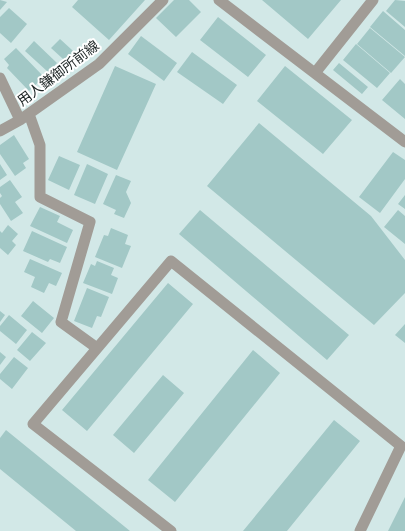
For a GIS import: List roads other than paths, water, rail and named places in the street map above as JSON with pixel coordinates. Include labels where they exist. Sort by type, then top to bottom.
[{"type":"street","name":"用人鎌御所前線","points":[[0,132],[25,117],[100,64],[164,0]]},
{"type":"street","points":[[219,0],[405,142]]},
{"type":"street","points":[[315,73],[373,0]]},
{"type":"street","points":[[0,78],[25,117],[40,145],[40,197],[90,222],[61,322],[97,348]]},
{"type":"street","points":[[171,531],[33,424],[171,261],[401,446],[360,531]]}]
